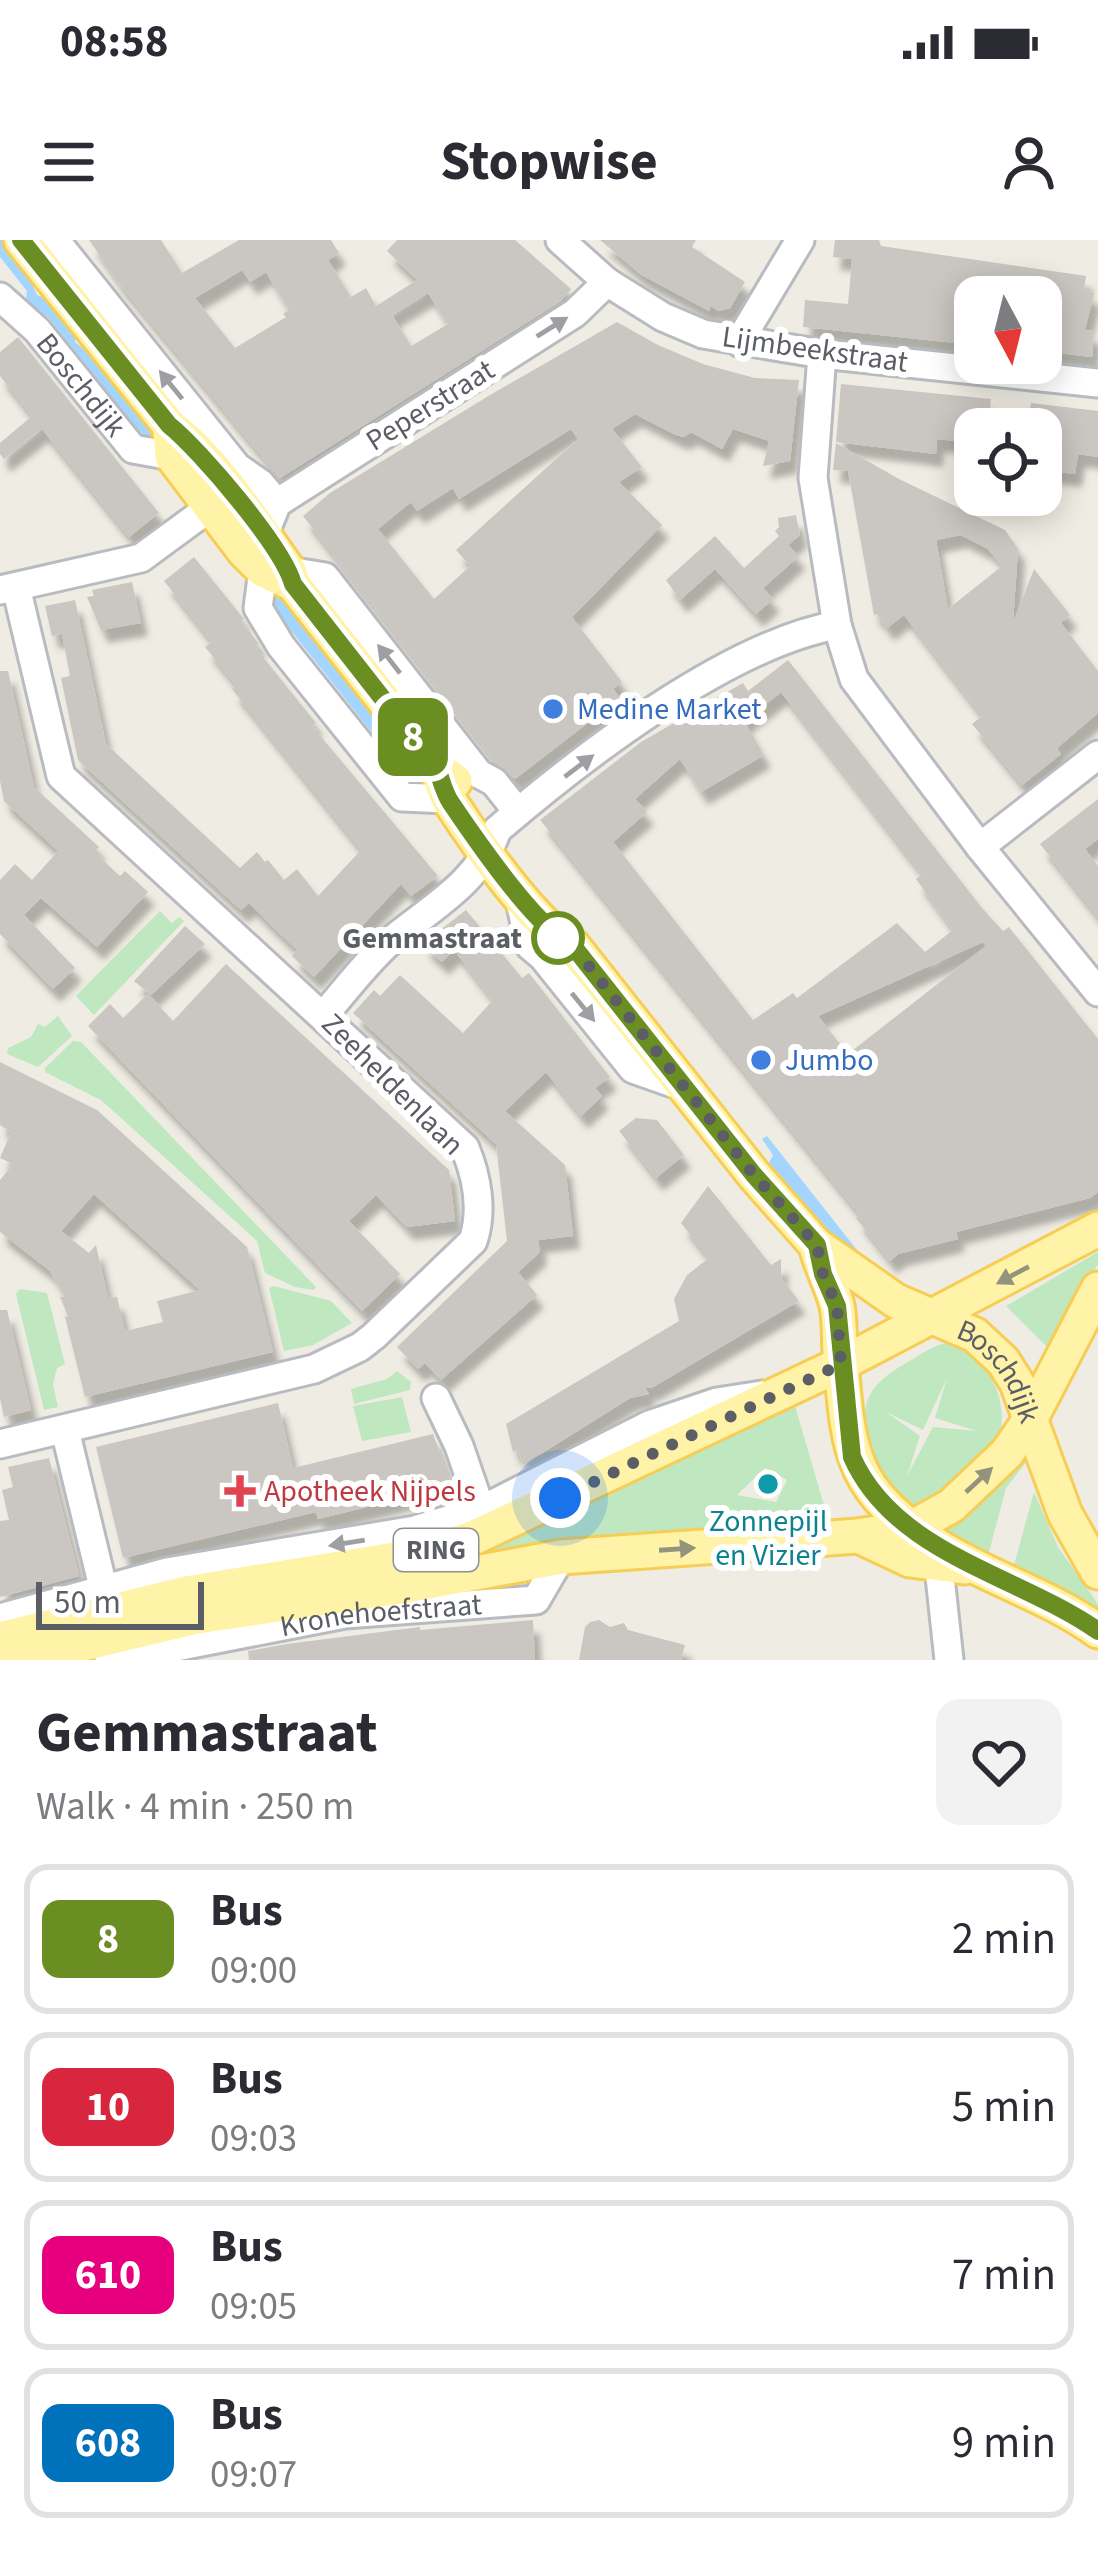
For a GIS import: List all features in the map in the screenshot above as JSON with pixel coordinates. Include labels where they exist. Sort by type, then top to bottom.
[{"type":"main road","name":"Boschdijk","points":[[21,240],[171,440],[188,440],[220,500],[443,783],[465,788],[518,892],[558,938],[573,946],[684,1088],[817,1245],[896,1301],[936,1316],[988,1345],[1017,1383],[1065,1514],[1098,1572]]},
{"type":"main road","name":"Boschdijk","points":[[220,500],[264,536],[282,575]]},
{"type":"main road","name":"Boschdijk","points":[[493,844],[569,927],[573,946]]},
{"type":"main road","name":"RING","points":[[841,1364],[1098,1229]]},
{"type":"main road","name":"Boschdijk","points":[[817,1245],[837,1306],[852,1457],[880,1503],[929,1545]]},
{"type":"main road","name":"RING","points":[[929,1545],[933,1519],[978,1483],[1031,1418],[1098,1289]]},
{"type":"main road","name":"Kronehoefstraat","points":[[0,1640],[186,1593],[425,1554],[523,1516],[841,1364]]},
{"type":"main road","name":"Kronehoefstraat","points":[[16,1660],[197,1617],[561,1558],[857,1536],[929,1545]]},
{"type":"main road","points":[[929,1545],[1039,1595],[1098,1631]]},
{"type":"street","points":[[56,240],[237,467],[277,503],[264,536]]},
{"type":"street","name":"Lijmbeekstraat","points":[[560,240],[607,282],[703,334],[822,354],[1098,383]]},
{"type":"street","points":[[739,342],[800,240]]},
{"type":"street","name":"Peperstraat","points":[[277,503],[575,313],[607,282]]},
{"type":"street","name":"Boschdijk","points":[[0,297],[37,330],[133,449],[171,440]]},
{"type":"street","points":[[822,354],[813,478],[837,625],[854,679],[980,847],[1098,992]]},
{"type":"street","points":[[8,588],[141,558],[220,500]]},
{"type":"street","name":"Boschdijk","points":[[443,783],[402,797],[281,646],[258,608],[282,575],[325,577],[479,774],[494,782],[493,844]]},
{"type":"street","name":"Zeeheldenlaan","points":[[0,1444],[314,1369],[360,1348],[473,1241],[480,1220],[466,1148],[61,776],[8,588]]},
{"type":"street","points":[[324,1015],[384,947],[493,844],[640,719],[778,640],[837,625]]},
{"type":"street","points":[[980,847],[1098,755]]},
{"type":"street","name":"Boschdijk","points":[[518,892],[530,946],[633,1070],[684,1088]]},
{"type":"street","name":"Kronehoefstraat","points":[[0,1618],[103,1587],[249,1556],[415,1531],[481,1510],[649,1425],[717,1402],[784,1391]]},
{"type":"street","points":[[436,1398],[481,1510]]},
{"type":"street","points":[[65,1430],[103,1587]]},
{"type":"street","points":[[929,1545],[949,1660]]},
{"type":"street","name":"Kronehoefstraat","points":[[109,1660],[156,1655],[345,1614],[536,1600],[561,1558]]},
{"type":"green space","points":[[160,911],[172,923],[179,917],[184,921],[94,1015],[76,996]]},
{"type":"green space","points":[[58,1016],[72,1036],[38,1067],[7,1054],[8,1048],[31,1037],[38,1024],[45,1027]]},
{"type":"green space","points":[[73,1041],[81,1042],[314,1290],[265,1273],[257,1241],[101,1100],[45,1072]]},
{"type":"green space","points":[[1098,1252],[1098,1264],[1050,1350],[1006,1306]]},
{"type":"green space","points":[[269,1288],[331,1301],[352,1323],[313,1345],[284,1351]]},
{"type":"green space","points":[[20,1289],[47,1293],[65,1364],[57,1368],[53,1384],[58,1407],[44,1410],[16,1294]]},
{"type":"green space","points":[[946,1343],[976,1360],[987,1373],[1001,1404],[1002,1421],[998,1438],[981,1464],[934,1499],[913,1505],[896,1497],[873,1468],[865,1429],[867,1403],[887,1376]],"holes":[[[947,1378],[935,1418],[977,1431],[933,1427],[907,1476],[920,1436],[886,1412],[923,1430]]]},
{"type":"green space","points":[[397,1371],[411,1382],[410,1390],[354,1404],[351,1389],[387,1379]]},
{"type":"green space","points":[[402,1397],[411,1432],[362,1441],[353,1406]]},
{"type":"green space","points":[[793,1399],[830,1526],[440,1569]],"holes":[[[765,1468],[787,1480],[776,1502],[737,1495]]]},
{"type":"green space","points":[[1021,1455],[1026,1462],[1006,1488],[988,1556],[944,1532],[944,1526]]},
{"type":"green space","points":[[1034,1492],[1058,1547],[1098,1604],[1098,1613],[1014,1565]]},
{"type":"water","points":[[0,240],[22,261],[37,295],[54,301],[76,329],[75,342],[94,351],[157,439],[149,440],[137,429],[47,316],[25,306],[27,291],[0,257]]},
{"type":"water","points":[[274,589],[288,601],[432,791],[411,790],[408,778],[278,620],[272,602]]},
{"type":"water","points":[[767,1136],[857,1250],[851,1256],[769,1163],[773,1155],[762,1139]]},
{"type":"building","points":[[89,240],[161,240],[182,273],[239,240],[331,240],[339,253],[328,260],[351,297],[366,288],[376,306],[417,280],[387,251],[397,240],[515,240],[571,289],[561,301],[280,478],[120,285]],"holes":[[[242,270],[250,282],[266,272],[289,310],[283,314],[286,317],[235,348],[195,298]],[[428,293],[448,324],[411,346],[392,315]]]},
{"type":"building","points":[[600,240],[696,240],[692,247],[745,282],[730,308],[719,311],[711,306],[709,311],[640,274]]},
{"type":"building","points":[[835,240],[879,240],[881,246],[1086,276],[1084,290],[1094,293],[1085,330],[1094,331],[1092,357],[1062,353],[1062,276],[954,276],[954,343],[803,327],[805,300],[848,304],[852,259],[833,257]]},
{"type":"building","points":[[617,322],[703,364],[755,378],[799,380],[790,461],[763,466],[769,441],[733,429],[722,449],[691,432],[676,435],[635,414],[612,429],[642,467],[619,482],[662,525],[572,617],[622,682],[613,689],[620,698],[515,779],[496,763],[303,516],[330,493]],"holes":[[[571,429],[578,439],[456,550],[470,566],[434,599],[378,529],[411,502],[417,511],[453,488],[459,499]]]},
{"type":"building","points":[[18,337],[159,513],[129,537],[42,429],[4,459],[0,454],[0,443],[32,416],[0,376],[0,352]]},
{"type":"building","points":[[841,384],[991,399],[990,408],[954,408],[954,441],[937,439],[936,454],[836,442]]},
{"type":"building","points":[[1031,403],[1098,411],[1098,457],[1078,454],[1075,474],[1062,472],[1062,408],[1030,408]]},
{"type":"building","points":[[836,443],[954,505],[954,516],[976,516],[1005,530],[1018,549],[1013,623],[1034,569],[1070,615],[1061,623],[1098,671],[1098,713],[1057,748],[1061,754],[1022,785],[972,724],[982,716],[904,615],[887,628],[874,615],[848,471],[833,470]],"holes":[[[961,535],[988,549],[1002,566],[948,609],[936,540]]]},
{"type":"building","points":[[796,515],[800,535],[788,545],[799,556],[763,588],[773,599],[756,614],[715,569],[680,600],[666,580],[715,536],[744,568],[779,536],[775,531],[778,518]]},
{"type":"building","points":[[194,557],[244,619],[241,621],[259,644],[255,647],[316,723],[312,726],[438,876],[411,896],[401,884],[314,977],[292,956],[297,950],[249,903],[241,910],[78,760],[61,678],[70,676],[62,634],[52,636],[45,606],[75,600],[106,744],[240,868],[257,852],[284,880],[297,869],[318,896],[361,850],[232,689],[236,685],[205,647],[212,642],[164,581]]},
{"type":"building","points":[[132,582],[141,623],[101,630],[87,597],[94,596],[92,590]]},
{"type":"building","points":[[788,660],[982,908],[1003,931],[1009,927],[1098,1039],[1098,1192],[1090,1198],[956,1232],[958,1239],[898,1254],[890,1261],[856,1218],[860,1215],[540,820],[641,742],[743,683],[748,691]],"holes":[[[781,692],[922,874],[916,879],[953,930],[925,952],[897,923],[797,998],[793,993],[753,1020],[613,842],[647,812],[635,799],[680,759],[701,792],[764,755],[744,721]],[[983,942],[986,946],[848,1054],[818,1016]]]},
{"type":"building","points":[[0,671],[8,671],[34,787],[99,847],[94,852],[120,876],[125,871],[148,892],[97,947],[41,898],[24,915],[75,968],[53,989],[0,934],[0,880],[15,864],[32,880],[58,851],[4,801]]},
{"type":"building","points":[[1098,799],[1098,839],[1085,849],[1098,866],[1098,917],[1040,844]]},
{"type":"building","points":[[466,910],[522,978],[529,973],[610,1077],[595,1088],[602,1096],[581,1116],[546,1072],[505,1111],[565,1165],[573,1236],[538,1240],[540,1252],[518,1272],[537,1295],[441,1380],[425,1363],[418,1369],[397,1347],[507,1241],[496,1144],[353,1013],[374,990],[380,996],[400,975],[463,1033],[493,1000],[454,950],[442,962],[422,944]]},
{"type":"building","points":[[185,926],[205,944],[151,995],[134,981]]},
{"type":"building","points":[[226,964],[449,1170],[455,1221],[407,1227],[376,1195],[349,1221],[400,1274],[362,1311],[88,1026],[110,1004],[123,1018],[148,994],[173,1021]]},
{"type":"building","points":[[0,1062],[97,1110],[247,1247],[273,1352],[85,1397],[60,1297],[65,1297],[50,1271],[0,1232],[0,1180],[13,1164],[0,1158],[11,1132],[0,1125]],"holes":[[[94,1194],[200,1290],[157,1301],[163,1322],[125,1331],[117,1297],[108,1298],[96,1245],[89,1253],[61,1231]]]},
{"type":"building","points":[[636,1118],[657,1120],[684,1155],[656,1178],[619,1131]]},
{"type":"building","points":[[708,1186],[771,1265],[781,1259],[781,1278],[799,1301],[645,1388],[649,1394],[630,1398],[523,1465],[518,1449],[513,1452],[506,1424],[679,1321],[674,1299],[687,1275],[709,1258],[681,1223]]},
{"type":"building","points":[[0,1310],[7,1310],[31,1410],[4,1417],[0,1399]]},
{"type":"building","points":[[278,1403],[293,1468],[433,1434],[452,1486],[318,1519],[316,1512],[123,1558],[96,1447]]},
{"type":"building","points":[[49,1458],[79,1576],[0,1597],[0,1521],[9,1520],[2,1490],[13,1487],[8,1467]]},
{"type":"building","points":[[533,1620],[535,1660],[249,1660],[248,1651],[287,1644],[420,1627]]},
{"type":"building","points":[[599,1620],[610,1627],[624,1623],[628,1630],[685,1645],[681,1660],[579,1660],[585,1627]]},
{"type":"bus line","name":"8","points":[[21,240],[264,536],[290,571],[293,584],[437,768],[448,799],[518,892],[558,938],[573,946],[754,1175],[817,1245],[837,1306],[852,1457],[880,1503],[936,1545],[1039,1595],[1098,1631]]},
{"type":"place","name":"Medine Market","points":[[553,709]]},
{"type":"place","name":"Gemmastraat","points":[[558,938]]},
{"type":"place","name":"Jumbo","points":[[761,1060]]},
{"type":"place","name":"Zonnepijl en Vizier","points":[[768,1484]]},
{"type":"place","name":"Apotheek Nijpels","points":[[240,1491]]},
{"type":"route","points":[[558,938],[573,946],[754,1175],[817,1245],[837,1306],[841,1364],[560,1498]]}]
